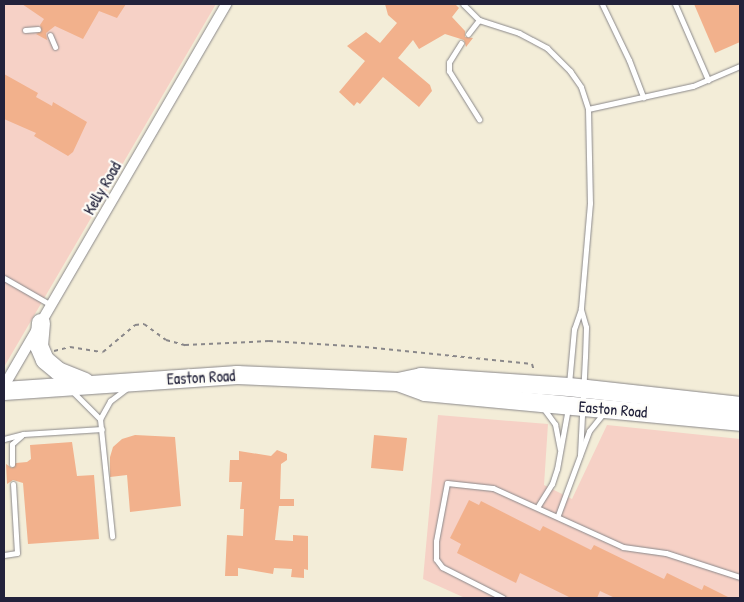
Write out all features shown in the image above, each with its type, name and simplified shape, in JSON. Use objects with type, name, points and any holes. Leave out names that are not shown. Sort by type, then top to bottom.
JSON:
[{"type":"highway","points":[[41,323],[39,346],[45,360],[66,376],[95,384]]},
{"type":"highway","name":"Easton Road","points":[[4,391],[246,375],[398,382],[421,377],[575,397],[740,406]]},
{"type":"highway","name":"Easton Road","points":[[398,382],[415,391],[531,402],[575,397],[606,409],[740,422]]},
{"type":"street","name":"Kelly Road","points":[[4,386],[226,4]]},
{"type":"lane","points":[[463,4],[479,20],[518,33],[547,48],[570,71],[581,87],[588,109],[590,203],[581,309],[574,329],[575,397],[580,455]]},
{"type":"lane","points":[[602,4],[635,72],[643,97]]},
{"type":"lane","points":[[675,4],[708,80]]},
{"type":"lane","points":[[468,34],[479,20]]},
{"type":"lane","points":[[25,30],[38,29]]},
{"type":"lane","points":[[50,35],[55,48]]},
{"type":"lane","points":[[461,43],[451,58],[449,71],[480,119]]},
{"type":"lane","points":[[588,109],[708,80],[740,66]]},
{"type":"lane","points":[[4,278],[52,305]]},
{"type":"lane","points":[[538,506],[552,484],[575,397],[586,327],[581,309]]},
{"type":"lane","points":[[100,419],[110,401],[136,381]]},
{"type":"lane","points":[[68,387],[100,419],[112,536]]},
{"type":"lane","points":[[531,402],[551,416],[561,450]]},
{"type":"lane","points":[[558,515],[589,432],[606,409]]},
{"type":"lane","points":[[4,439],[23,434],[102,430]]},
{"type":"lane","points":[[12,464],[12,444],[23,434]]},
{"type":"lane","points":[[503,598],[442,567],[436,559],[436,541],[447,483],[493,488],[558,515],[623,547],[666,553],[740,577]]},
{"type":"lane","points":[[4,555],[17,553],[13,484]]},
{"type":"path","points":[[48,354],[70,347],[103,352],[140,323],[148,325],[172,342],[185,345],[269,341],[365,347],[532,364],[534,371]]},
{"type":"shaded area","points":[[4,4],[216,4],[4,367]]},
{"type":"shaded area","points":[[438,415],[548,424],[544,485],[572,499],[607,425],[740,439],[740,598],[465,598],[423,579]]},
{"type":"building","points":[[22,4],[126,4],[117,18],[99,11],[83,39],[55,26],[46,33],[47,40],[36,34],[42,31],[40,25],[44,19]]},
{"type":"building","points":[[385,4],[455,4],[459,8],[452,17],[465,31],[465,37],[473,38],[466,47],[464,40],[445,34],[419,49],[413,40],[398,58],[430,85],[432,91],[419,107],[383,77],[360,104],[357,102],[354,106],[339,92],[365,61],[347,46],[366,32],[380,43],[397,23],[388,15]]},
{"type":"building","points":[[694,4],[740,4],[740,42],[715,53]]},
{"type":"building","points":[[4,74],[38,93],[36,97],[52,106],[53,102],[87,122],[73,152],[68,156],[34,136],[36,133],[4,119]]},
{"type":"building","points":[[135,435],[175,437],[181,506],[130,512],[127,475],[110,477],[110,457],[113,447],[122,439]]},
{"type":"building","points":[[374,435],[407,438],[403,471],[371,468]]},
{"type":"building","points":[[72,442],[77,476],[94,475],[99,539],[28,544],[23,483],[13,480],[7,484],[6,464],[12,468],[16,463],[27,462],[31,459],[30,445]]},
{"type":"building","points":[[277,450],[287,454],[287,460],[281,464],[280,499],[294,499],[294,506],[279,506],[275,540],[293,541],[293,535],[308,536],[308,570],[304,569],[304,578],[291,577],[292,569],[274,568],[273,574],[238,568],[238,576],[225,576],[227,535],[243,536],[244,509],[240,509],[242,482],[229,482],[230,460],[239,460],[239,451],[271,456]]},
{"type":"building","points":[[469,500],[479,505],[481,501],[540,531],[543,526],[591,550],[594,545],[664,579],[667,573],[702,590],[704,585],[730,598],[615,598],[600,591],[597,598],[571,598],[520,573],[516,583],[457,553],[461,544],[450,538]]}]
